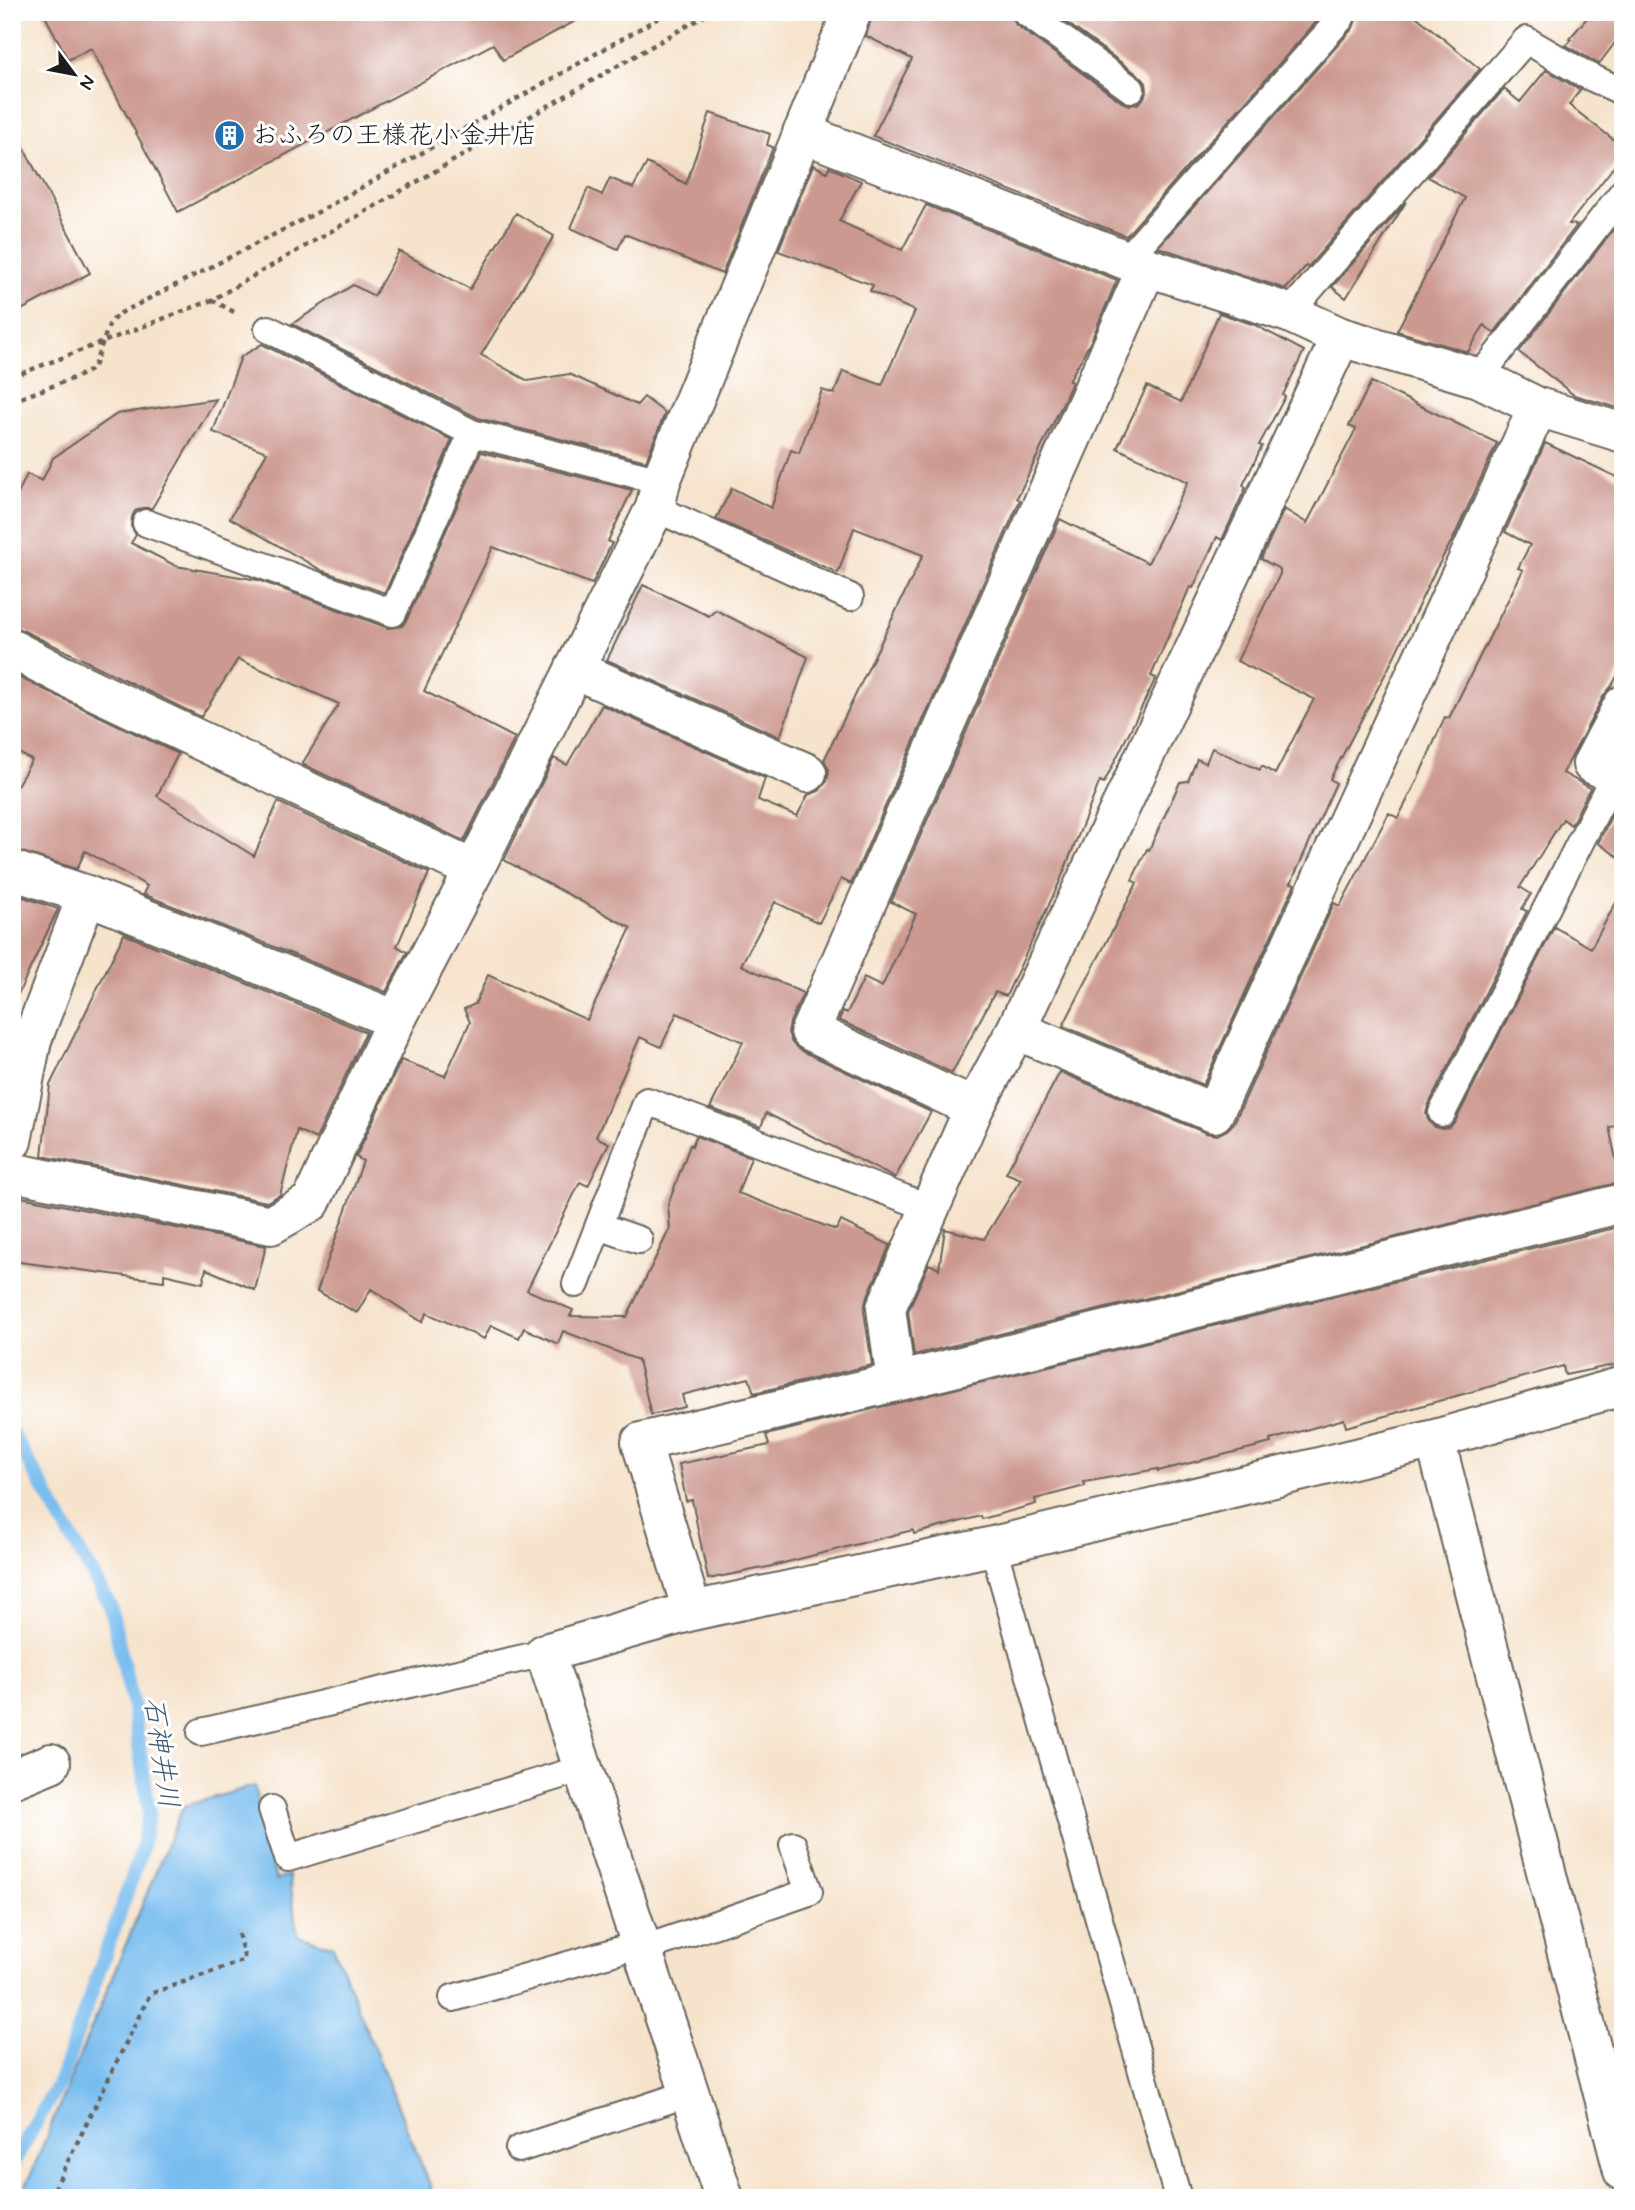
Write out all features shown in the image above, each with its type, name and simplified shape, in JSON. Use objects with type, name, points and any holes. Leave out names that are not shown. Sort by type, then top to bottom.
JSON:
[{"type":"street","points":[[12,1172],[271,1225],[311,1202],[396,1020],[474,870],[658,494],[852,12]]},
{"type":"street","points":[[802,133],[1137,263],[1289,313],[1341,337],[1479,378],[1538,407],[1623,433]]},
{"type":"street","points":[[974,1108],[810,1031],[1137,263]]},
{"type":"street","points":[[896,1382],[886,1308],[974,1108],[1016,1030],[1341,337]]},
{"type":"street","points":[[1016,1030],[1214,1112],[1538,407]]},
{"type":"street","points":[[12,649],[474,870]]},
{"type":"street","points":[[574,669],[807,774]]},
{"type":"street","points":[[1619,776],[1592,764],[1623,705]]},
{"type":"street","points":[[12,870],[87,895],[396,1020]]},
{"type":"street","points":[[12,1141],[32,1040],[87,895]]},
{"type":"street","points":[[692,1611],[641,1441],[896,1382],[1623,1203]]},
{"type":"street","points":[[724,2198],[545,1653],[692,1611],[993,1546],[1435,1439],[1623,1386]]},
{"type":"street","points":[[1435,1439],[1623,2171]]},
{"type":"street","points":[[12,1779],[51,1763]]},
{"type":"lane","points":[[1025,12],[1131,89]]},
{"type":"lane","points":[[1137,263],[1341,18]]},
{"type":"lane","points":[[1289,313],[1526,40],[1586,75],[1623,92]]},
{"type":"lane","points":[[1479,378],[1623,192]]},
{"type":"lane","points":[[268,329],[472,433],[658,494],[850,597]]},
{"type":"lane","points":[[146,523],[393,613],[472,433]]},
{"type":"lane","points":[[1442,1113],[1619,776]]},
{"type":"lane","points":[[576,1284],[647,1101],[930,1208]]},
{"type":"lane","points":[[599,1226],[639,1240]]},
{"type":"lane","points":[[993,1546],[1178,2198]]},
{"type":"lane","points":[[201,1732],[545,1653]]},
{"type":"lane","points":[[272,1809],[288,1858],[583,1768]]},
{"type":"lane","points":[[453,1998],[642,1946],[808,1892],[793,1845]]},
{"type":"lane","points":[[519,2150],[690,2092]]},
{"type":"path","points":[[12,401],[93,369],[109,325],[117,315],[320,211],[670,12]]},
{"type":"path","points":[[12,377],[212,300],[711,12]]},
{"type":"path","points":[[50,2198],[150,1994],[245,1960],[237,1929]]},
{"type":"water","points":[[254,1786],[276,1880],[289,1875],[298,1936],[333,1946],[435,2198],[21,2198],[183,1806]]},
{"type":"building","name":"おふろの王様花小金井店","points":[[43,12],[592,12],[503,60],[493,44],[178,212],[91,48],[68,60]]},
{"type":"building","points":[[873,12],[1010,12],[1016,25],[1122,102],[1130,105],[1137,104],[1147,91],[1146,83],[1141,77],[1052,12],[1325,12],[1126,236],[873,136],[912,59],[866,36]]},
{"type":"building","points":[[1356,12],[1411,12],[1480,69],[1286,289],[1158,247],[1353,28]]},
{"type":"building","points":[[1592,12],[1623,12],[1623,32],[1599,64],[1566,45]]},
{"type":"building","points":[[1546,70],[1580,90],[1569,105],[1623,147],[1623,155],[1569,224],[1577,225],[1494,333],[1484,325],[1468,352],[1397,331],[1465,198],[1428,177],[1504,89],[1520,102]]},
{"type":"building","points":[[710,113],[770,134],[767,145],[773,147],[722,274],[625,234],[618,249],[571,228],[588,188],[602,195],[610,178],[633,188],[647,163],[686,184]]},
{"type":"building","points":[[12,126],[90,273],[12,315]]},
{"type":"building","points":[[813,165],[827,172],[829,167],[861,181],[839,221],[902,250],[926,205],[1117,280],[1017,498],[1020,500],[851,884],[841,879],[819,923],[775,902],[741,965],[803,993],[788,1033],[792,1043],[800,1050],[931,1112],[895,1178],[766,1113],[761,1127],[710,1108],[743,1042],[677,1013],[661,1047],[640,1037],[596,1137],[609,1143],[588,1186],[580,1182],[527,1290],[573,1310],[570,1316],[627,1317],[670,1228],[668,1205],[690,1145],[692,1146],[696,1136],[751,1157],[738,1193],[836,1230],[841,1221],[890,1245],[866,1300],[864,1311],[872,1365],[754,1393],[749,1378],[682,1395],[685,1407],[651,1415],[638,1360],[563,1331],[558,1344],[524,1328],[519,1338],[491,1325],[484,1339],[427,1313],[422,1322],[371,1289],[357,1313],[317,1291],[363,1161],[356,1157],[401,1060],[445,1076],[470,1022],[464,1009],[475,1004],[488,975],[587,1020],[631,928],[504,860],[554,758],[567,765],[602,705],[765,778],[758,800],[797,816],[808,795],[819,791],[827,781],[829,770],[824,760],[923,555],[854,528],[838,573],[716,519],[732,488],[771,508],[791,450],[799,453],[822,390],[834,394],[843,371],[882,385],[915,311],[870,291],[873,285],[778,251]]},
{"type":"building","points":[[1406,202],[1346,298],[1332,287]]},
{"type":"building","points":[[516,213],[554,236],[481,355],[528,381],[569,374],[637,405],[644,397],[665,413],[646,461],[478,418],[292,324],[353,285],[374,296],[399,251],[470,289]]},
{"type":"building","points":[[1613,230],[1623,231],[1623,397],[1618,408],[1574,395],[1519,352]]},
{"type":"building","points":[[1219,313],[1255,325],[1304,351],[1283,395],[1285,397],[1259,445],[1262,446],[1243,485],[1246,487],[1222,540],[1217,537],[1193,588],[1190,587],[1151,676],[1156,678],[1104,783],[1100,781],[1060,881],[1006,996],[995,992],[952,1073],[839,1020],[843,1011],[847,1013],[864,978],[882,987],[916,914],[891,902],[1060,519],[1148,563],[1188,482],[1117,448],[1147,386],[1181,402]]},
{"type":"building","points":[[262,344],[452,440],[385,593],[323,571],[230,518],[267,452],[213,432],[241,357]]},
{"type":"building","points":[[1371,382],[1497,443],[1454,537],[1330,779],[1336,783],[1291,883],[1295,884],[1203,1085],[1063,1026],[1137,883],[1132,880],[1180,782],[1188,781],[1197,759],[1206,763],[1212,748],[1260,770],[1262,766],[1275,774],[1314,699],[1237,661],[1280,574],[1280,569],[1261,559],[1284,509],[1307,523],[1356,429],[1349,426]]},
{"type":"building","points":[[216,399],[152,508],[135,511],[131,526],[136,535],[131,543],[176,566],[258,580],[388,628],[402,626],[407,619],[481,452],[632,490],[608,541],[612,543],[592,584],[493,547],[424,691],[515,738],[464,841],[302,764],[339,704],[238,659],[201,717],[12,627],[12,507],[27,474],[42,481],[53,458],[117,414]]},
{"type":"building","points":[[1545,443],[1623,480],[1623,666],[1604,695],[1563,773],[1590,788],[1571,825],[1563,819],[1520,887],[1531,894],[1522,909],[1527,911],[1426,1114],[1429,1122],[1442,1129],[1450,1127],[1456,1120],[1554,927],[1591,948],[1623,890],[1623,1125],[1609,1127],[1621,1182],[914,1355],[908,1311],[929,1264],[939,1269],[945,1229],[984,1239],[1021,1179],[1006,1173],[1060,1072],[1206,1133],[1217,1135],[1234,1123],[1334,903],[1340,906],[1389,813],[1398,818],[1445,717],[1449,718],[1523,570],[1518,568],[1530,545],[1505,532]]},
{"type":"building","points":[[643,585],[709,616],[716,610],[808,657],[780,737],[607,660]]},
{"type":"building","points":[[12,674],[178,754],[157,796],[254,856],[278,802],[429,873],[397,946],[407,952],[386,992],[143,894],[147,886],[85,851],[77,869],[12,849],[12,794],[32,760],[12,750]]},
{"type":"building","points":[[1617,804],[1623,807],[1623,860],[1598,843]]},
{"type":"building","points":[[12,893],[58,909],[12,1007]]},
{"type":"building","points":[[124,934],[366,1032],[316,1139],[297,1130],[280,1195],[267,1202],[42,1156],[50,1085]]},
{"type":"building","points":[[16,1196],[266,1246],[255,1290],[206,1269],[203,1283],[164,1274],[164,1281],[12,1261],[12,1216]]},
{"type":"building","points":[[1623,1226],[1623,1363],[1565,1375],[1563,1366],[1346,1427],[1344,1419],[1270,1440],[1271,1443],[1158,1471],[1157,1469],[1084,1482],[1085,1486],[1035,1499],[1036,1504],[982,1519],[981,1516],[914,1534],[913,1530],[768,1567],[708,1579],[692,1500],[686,1501],[679,1464],[769,1445],[766,1435]]},
{"type":"waterway","name":"石神井川","points":[[12,1433],[110,1605],[133,1706],[149,1812],[141,1852],[61,2079],[12,2165]]},
{"type":"place","name":"おふろの王様花小金井店","points":[[229,136]]}]
